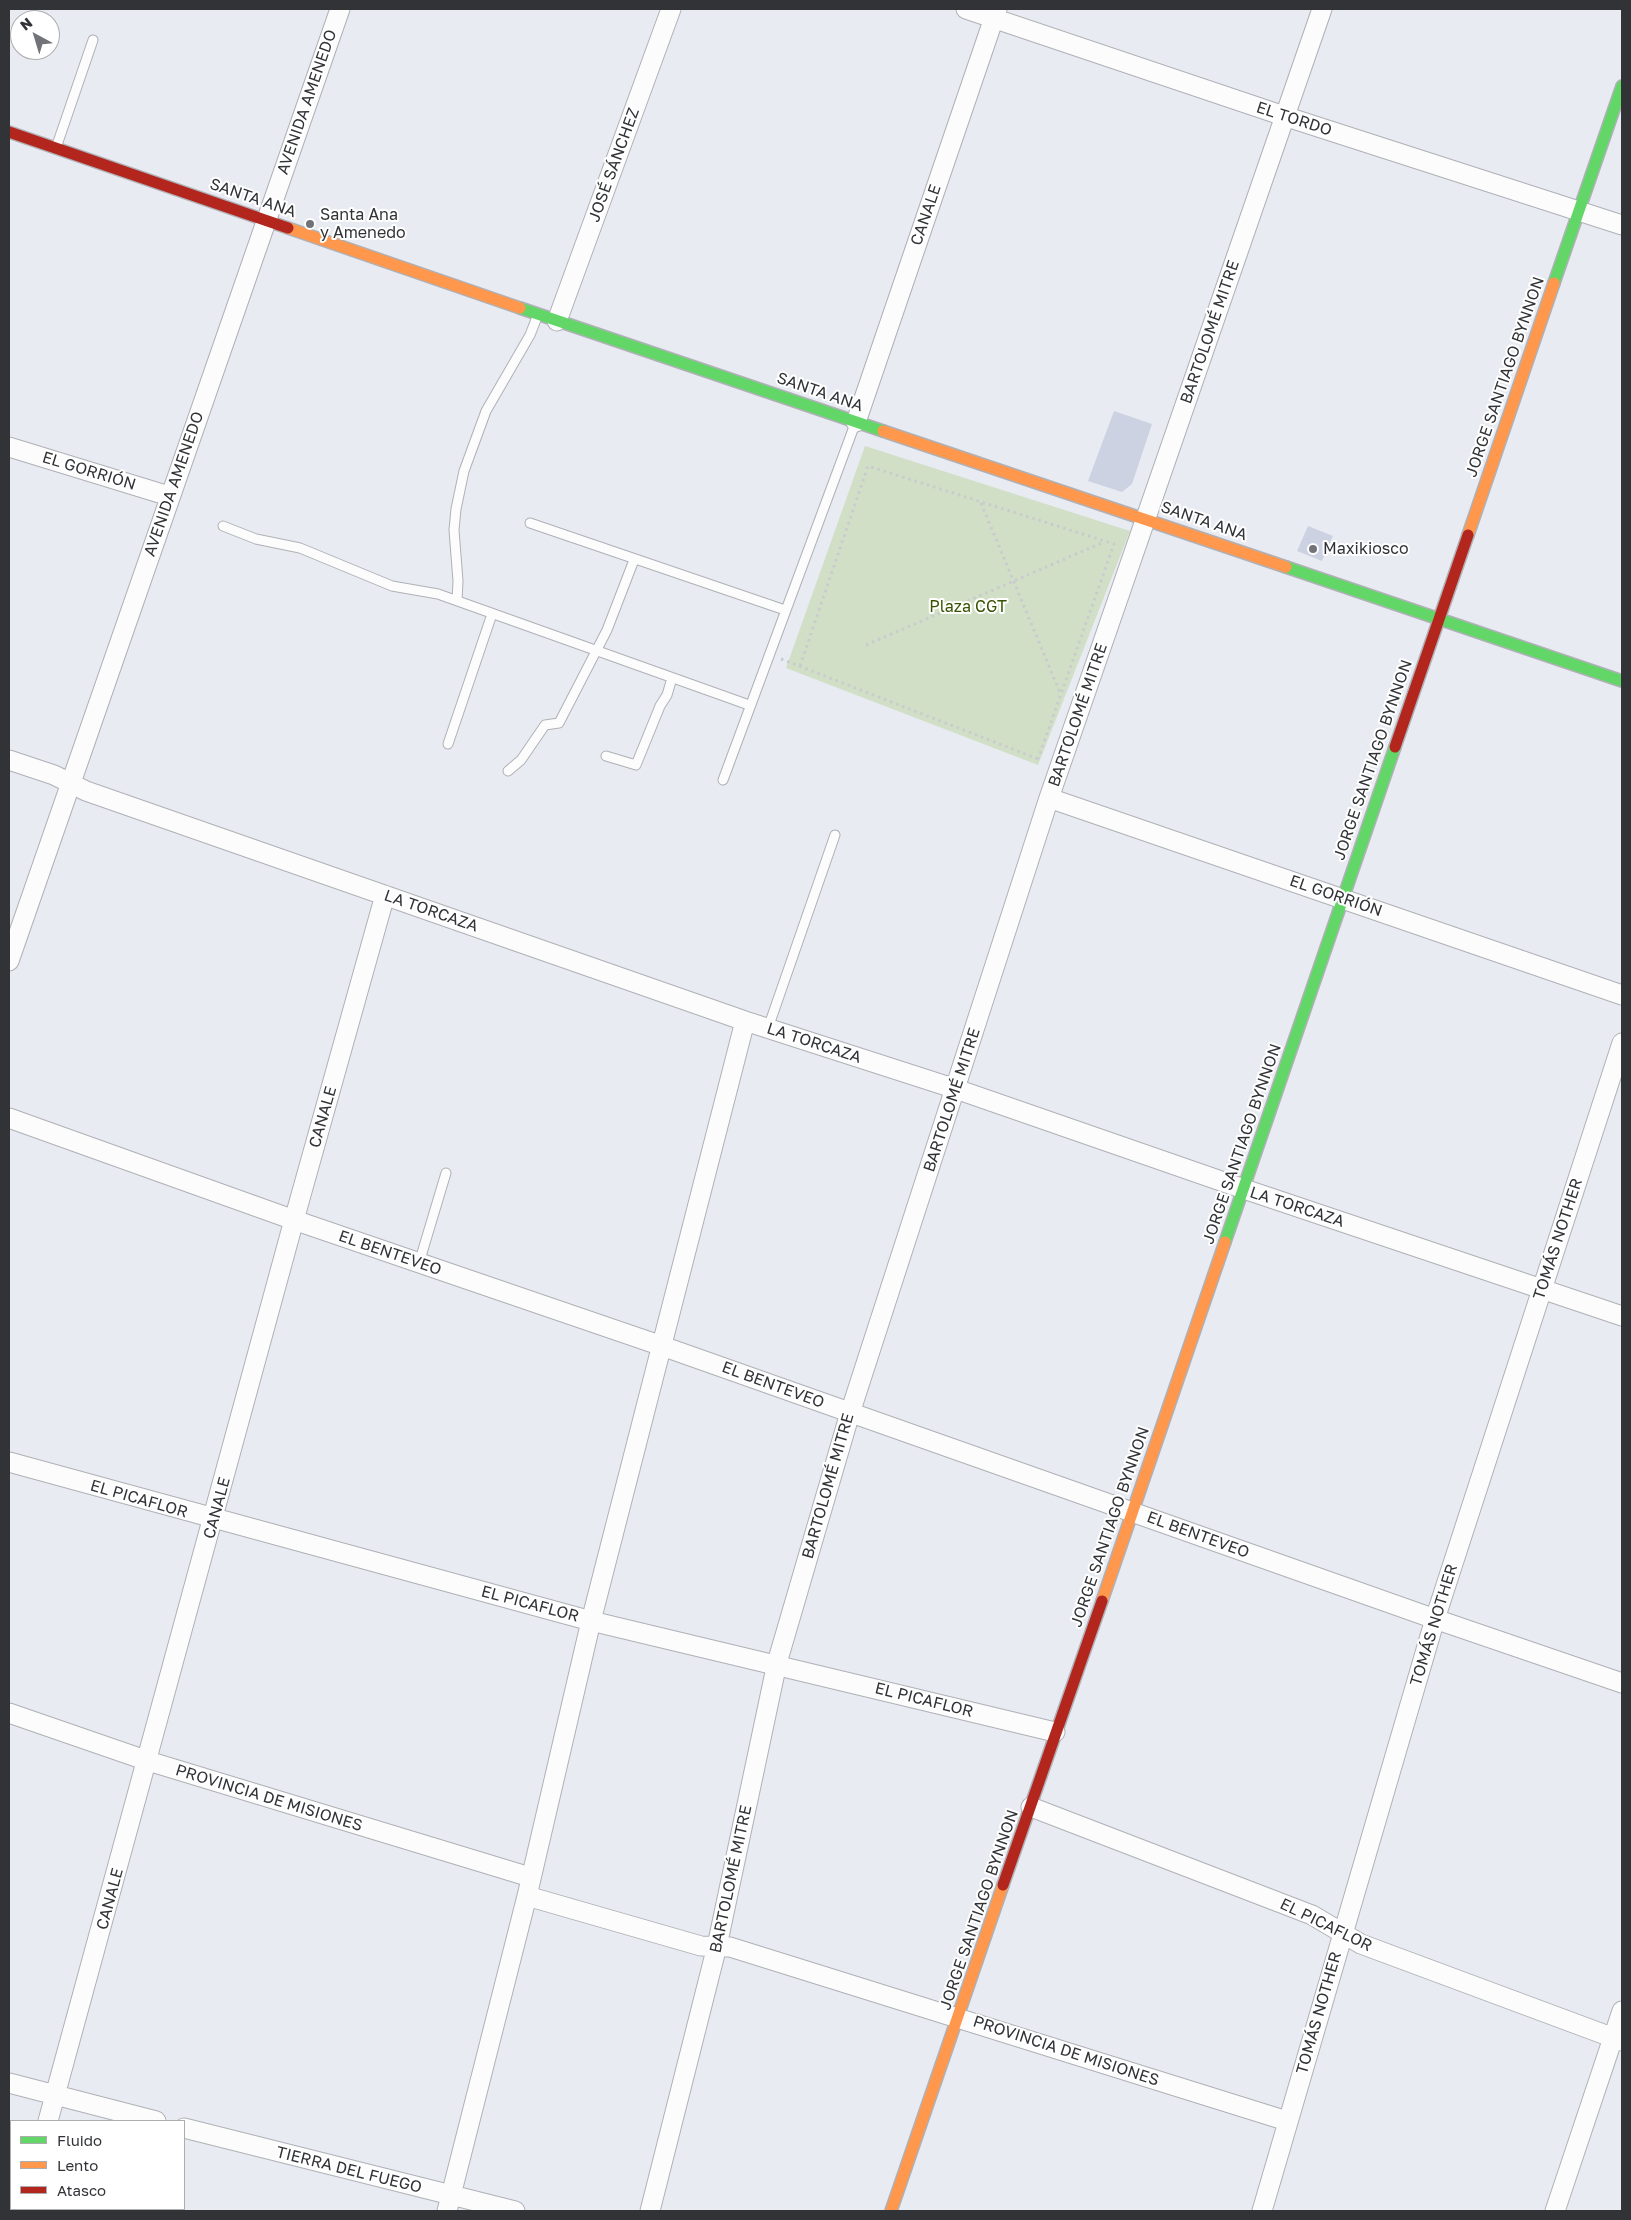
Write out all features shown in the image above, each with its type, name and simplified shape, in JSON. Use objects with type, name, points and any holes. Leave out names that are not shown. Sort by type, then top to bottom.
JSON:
[{"type":"street","name":"AVENIDA AMENEDO","points":[[9,961],[169,496],[340,9]]},
{"type":"street","name":"JOSÉ SÁNCHEZ","points":[[557,321],[671,9]]},
{"type":"street","name":"EL TORDO","points":[[966,9],[995,13],[1284,116],[1622,225]]},
{"type":"street","name":"BARTOLOMÉ MITRE","points":[[650,2211],[717,1946],[777,1664],[850,1413],[1059,768],[1322,9]]},
{"type":"street","name":"CANALE","points":[[856,422],[995,13]]},
{"type":"street","name":"JORGE SANTIAGO BYNNON","points":[[891,2211],[1032,1807],[1055,1732],[1133,1512],[1622,86]]},
{"type":"street","name":"SANTA ANA","points":[[9,132],[538,315],[1622,681]]},
{"type":"street","name":"EL GORRIÓN","points":[[9,447],[169,496]]},
{"type":"street","name":"LA TORCAZA","points":[[9,760],[54,775],[70,784],[745,1021],[956,1089],[1244,1189],[1622,1316]]},
{"type":"street","name":"EL GORRIÓN","points":[[1049,798],[1622,995]]},
{"type":"street","name":"CANALE","points":[[48,2120],[214,1519],[294,1220],[385,895]]},
{"type":"street","points":[[449,2203],[529,1887],[591,1620],[745,1021]]},
{"type":"street","name":"TOMÁS NOTHER","points":[[1262,2211],[1435,1619],[1622,1043]]},
{"type":"street","name":"EL BENTEVEO","points":[[9,1118],[294,1220],[662,1346],[1435,1619],[1622,1683]]},
{"type":"street","name":"EL PICAFLOR","points":[[9,1462],[591,1620],[1055,1732]]},
{"type":"street","name":"PROVINCIA DE MISIONES","points":[[9,1713],[701,1946],[730,1947],[1287,2121]]},
{"type":"street","name":"EL PICAFLOR","points":[[1032,1807],[1312,1915],[1361,1944],[1618,2039]]},
{"type":"street","points":[[1555,2211],[1618,2039],[1622,2011]]},
{"type":"street","points":[[9,2083],[152,2120]]},
{"type":"street","name":"TIERRA DEL FUEGO","points":[[185,2128],[449,2203],[514,2211]]},
{"type":"lane","points":[[56,148],[92,40]]},
{"type":"lane","points":[[456,601],[458,581],[454,530],[456,508],[464,471],[486,411],[530,335],[538,315]]},
{"type":"lane","points":[[723,780],[856,422]]},
{"type":"lane","points":[[530,522],[634,560],[785,610]]},
{"type":"lane","points":[[223,526],[256,539],[300,548],[392,586],[438,594],[749,706]]},
{"type":"lane","points":[[508,771],[521,760],[545,725],[560,723],[607,630],[634,560]]},
{"type":"lane","points":[[448,744],[492,614]]},
{"type":"lane","points":[[606,756],[636,765],[660,706],[667,695],[672,678]]},
{"type":"lane","points":[[768,1028],[835,835]]},
{"type":"lane","points":[[419,1263],[446,1173]]},
{"type":"path","points":[[800,666],[868,466],[1114,544],[1038,760]]},
{"type":"path","points":[[981,502],[1062,695]]},
{"type":"path","points":[[866,645],[1104,541]]},
{"type":"path","points":[[769,654],[1059,768]]},
{"type":"green space","name":"Plaza CGT","points":[[865,446],[1130,531],[1038,765],[786,668]]},
{"type":"building","points":[[1114,411],[1152,424],[1132,484],[1122,492],[1088,481]]},
{"type":"building","points":[[1308,526],[1333,536],[1322,561],[1297,551]]},
{"type":"traffic: fast","points":[[1554,283],[1622,86]]},
{"type":"traffic: fast","points":[[520,308],[883,431]]},
{"type":"traffic: fast","points":[[1286,567],[1622,681]]},
{"type":"traffic: fast","points":[[1225,1242],[1395,747]]},
{"type":"traffic: slow","points":[[288,228],[520,308]]},
{"type":"traffic: slow","points":[[1468,535],[1554,283]]},
{"type":"traffic: slow","points":[[883,431],[1286,567]]},
{"type":"traffic: slow","points":[[1102,1601],[1225,1242]]},
{"type":"traffic: slow","points":[[891,2211],[1003,1885]]},
{"type":"traffic: jam","points":[[9,132],[288,228]]},
{"type":"traffic: jam","points":[[1395,747],[1468,535]]},
{"type":"traffic: jam","points":[[1003,1885],[1102,1601]]},
{"type":"place","name":"Santa Ana y Amenedo","points":[[310,224]]},
{"type":"place","name":"Maxikiosco","points":[[1313,549]]}]
